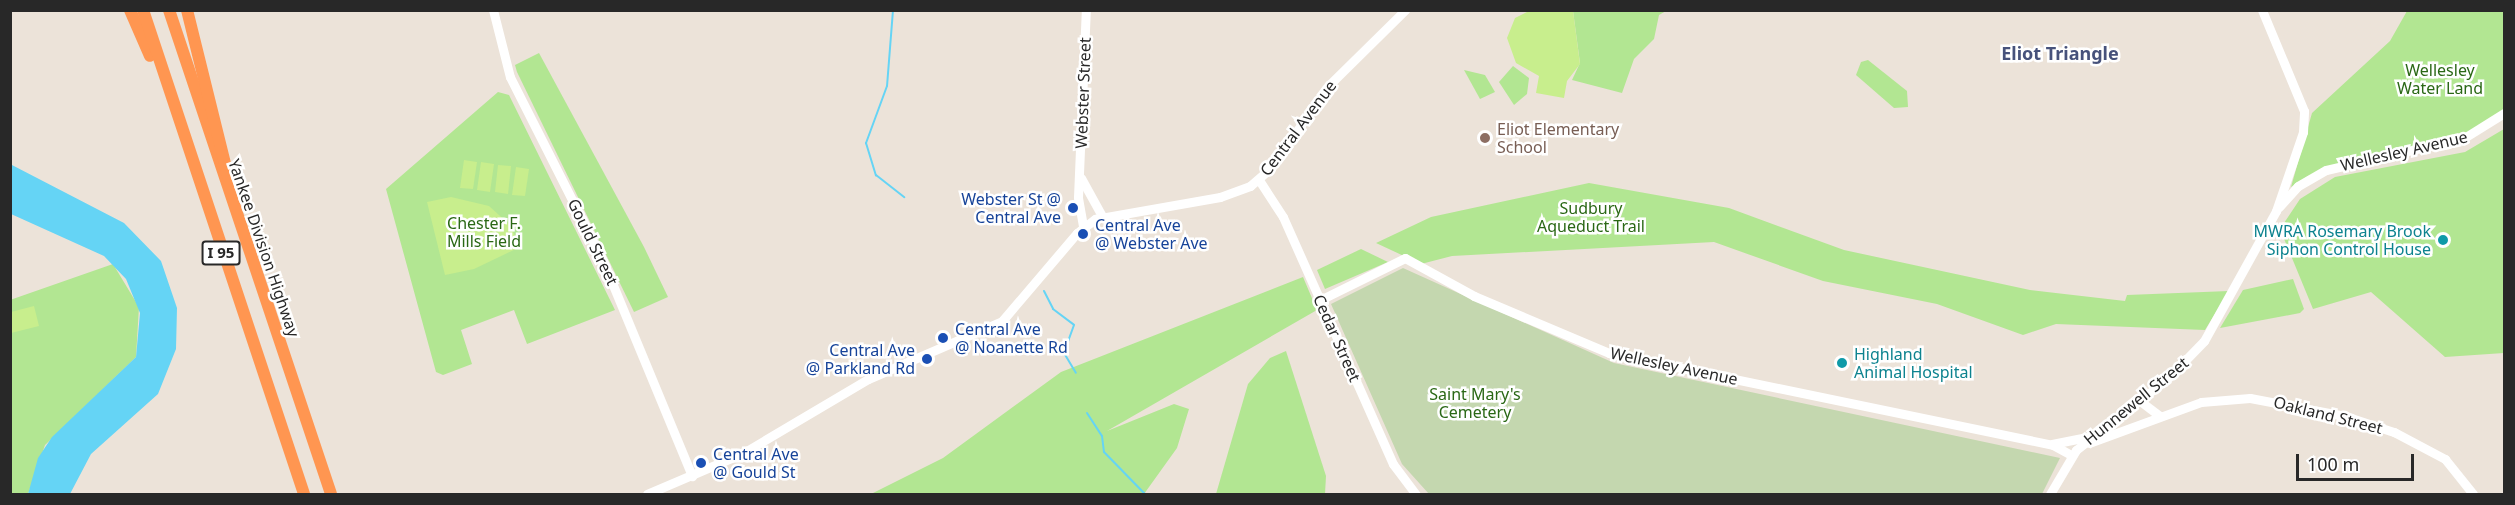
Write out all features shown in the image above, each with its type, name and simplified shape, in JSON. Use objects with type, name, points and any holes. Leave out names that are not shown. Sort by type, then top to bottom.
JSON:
[{"type":"highway","points":[[129,10],[165,85]]},
{"type":"highway","name":"I 95","points":[[143,10],[165,85],[304,495]]},
{"type":"highway","name":"Yankee Division Highway","points":[[169,10],[232,207],[331,495]]},
{"type":"highway","points":[[188,10],[222,142],[232,207]]},
{"type":"main road","name":"Gould Street","points":[[493,10],[513,83],[608,272],[692,476]]},
{"type":"main road","name":"Webster Street","points":[[1083,226],[1078,201],[1086,10]]},
{"type":"main road","name":"Central Avenue","points":[[647,495],[752,448],[861,383],[1007,318],[1083,226],[1102,216],[1220,197],[1259,180],[1329,85],[1405,10]]},
{"type":"main road","name":"Hunnewell Street","points":[[2050,495],[2071,455],[2136,404],[2209,334],[2276,211],[2303,132],[2304,111],[2262,10]]},
{"type":"main road","name":"Wellesley Avenue","points":[[2276,211],[2298,186],[2326,170],[2464,138],[2505,113]]},
{"type":"main road","points":[[1080,176],[1102,216]]},
{"type":"main road","name":"Cedar Street","points":[[1259,180],[1282,214],[1393,464],[1416,495]]},
{"type":"main road","name":"Wellesley Avenue","points":[[1320,300],[1405,258],[1469,294],[1601,351],[1958,428],[2050,444]]},
{"type":"main road","name":"Oakland Street","points":[[2081,446],[2160,416],[2231,396],[2353,417],[2445,459],[2473,495]]},
{"type":"main road","points":[[2136,404],[2160,416]]},
{"type":"main road","points":[[2136,404],[2148,422]]},
{"type":"main road","points":[[2050,444],[2094,436]]},
{"type":"main road","points":[[2050,444],[2071,455]]},
{"type":"green space","points":[[1529,11],[1573,11],[1580,64],[1567,81],[1564,98],[1536,93],[1539,76],[1516,63],[1507,38],[1515,18]]},
{"type":"green space","points":[[1573,11],[1666,11],[1659,15],[1654,39],[1634,59],[1622,93],[1572,80],[1580,63]]},
{"type":"green space","name":"Wellesley Water Land","points":[[2407,11],[2504,11],[2504,113],[2485,129],[2308,176],[2291,187],[2312,113],[2390,41]]},
{"type":"green space","points":[[539,53],[644,247],[668,297],[634,312],[517,72],[515,65]]},
{"type":"green space","points":[[1868,60],[1907,91],[1908,107],[1894,108],[1856,75],[1861,62]]},
{"type":"green space","points":[[1513,66],[1529,78],[1527,94],[1514,105],[1499,82]]},
{"type":"green space","points":[[1464,70],[1485,75],[1495,92],[1480,99]]},
{"type":"green space","name":"Chester F. Mills Field","points":[[498,92],[509,95],[615,310],[527,344],[514,310],[461,330],[472,364],[443,375],[436,372],[386,189]]},
{"type":"green space","points":[[2504,129],[2504,353],[2445,357],[2371,292],[2313,309],[2280,229],[2300,199],[2335,177],[2465,152]]},
{"type":"green space","points":[[464,160],[477,162],[473,189],[460,188]]},
{"type":"green space","points":[[481,162],[494,164],[490,192],[477,190]]},
{"type":"green space","points":[[498,165],[511,166],[508,194],[495,192]]},
{"type":"green space","points":[[516,167],[529,169],[525,196],[512,195]]},
{"type":"green space","name":"Sudbury Aqueduct Trail","points":[[1589,183],[1729,208],[1844,250],[2030,290],[2125,301],[2127,295],[2229,291],[2205,330],[2056,324],[2023,335],[1937,304],[1823,281],[1714,242],[1452,256],[1421,264],[1376,243],[1431,217]]},
{"type":"green space","points":[[451,197],[489,206],[510,225],[520,247],[474,269],[445,275],[427,202]]},
{"type":"green space","points":[[1361,249],[1388,262],[1325,289],[1317,270]]},
{"type":"green space","points":[[113,264],[139,307],[136,357],[45,445],[28,494],[11,494],[10,300]]},
{"type":"green space","name":"Saint Mary's Cemetery","points":[[1403,268],[1614,363],[2060,458],[2042,494],[1429,494],[1402,464],[1331,304]]},
{"type":"green space","points":[[1303,277],[1317,310],[1107,431],[1174,404],[1189,409],[1177,448],[1144,494],[871,494],[943,458],[1061,372]]},
{"type":"green space","points":[[2293,279],[2304,309],[2300,313],[2220,328],[2243,290]]},
{"type":"green space","points":[[34,306],[39,326],[11,333],[11,312]]},
{"type":"green space","points":[[1286,351],[1326,476],[1325,494],[1216,494],[1248,384],[1270,358]]},
{"type":"water","points":[[10,164],[124,223],[161,261],[177,308],[176,349],[158,394],[91,454],[70,494],[28,494],[38,458],[52,437],[136,357],[140,313],[126,279],[104,256],[11,214]]},
{"type":"waterway","points":[[893,10],[887,86],[866,143],[876,175],[904,197]]},
{"type":"waterway","points":[[1044,291],[1053,309],[1074,325],[1064,353],[1076,373]]},
{"type":"waterway","points":[[1087,413],[1102,436],[1104,452],[1145,494]]},
{"type":"place","name":"Eliot Elementary School","points":[[1485,138]]},
{"type":"place","name":"Webster St @ Central Ave","points":[[1073,208]]},
{"type":"place","name":"Central Ave @ Webster Ave","points":[[1083,234]]},
{"type":"place","name":"MWRA Rosemary Brook Siphon Control House","points":[[2443,240]]},
{"type":"place","name":"Central Ave @ Noanette Rd","points":[[943,338]]},
{"type":"place","name":"Central Ave @ Parkland Rd","points":[[927,359]]},
{"type":"place","name":"Highland Animal Hospital","points":[[1842,363]]},
{"type":"place","name":"Central Ave @ Gould St","points":[[701,463]]},
{"type":"district","name":"Eliot Triangle","points":[[2060,53]]}]
